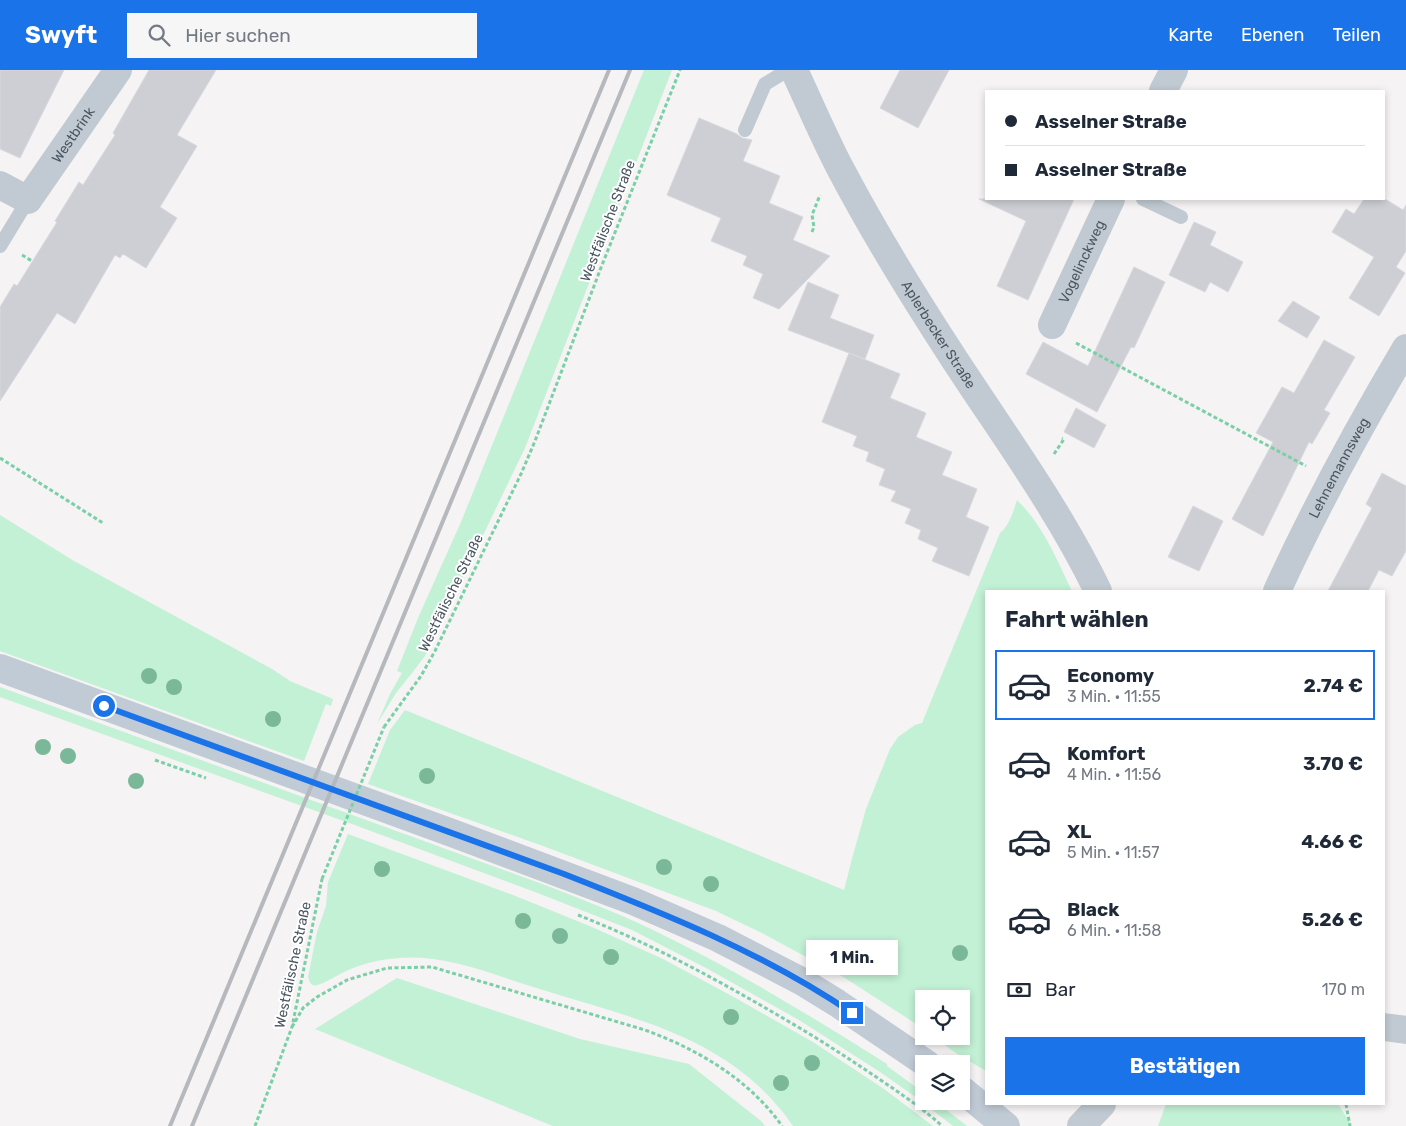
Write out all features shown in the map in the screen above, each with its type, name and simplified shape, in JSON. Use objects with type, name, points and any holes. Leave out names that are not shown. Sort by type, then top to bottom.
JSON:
[{"type":"main road","points":[[0,668],[508,853],[633,901],[718,938],[803,982],[915,1056]]},
{"type":"main road","points":[[970,1096],[1006,1126]]},
{"type":"street","name":"Westbrink","points":[[28,200],[118,70]]},
{"type":"street","name":"Aplerbecker Straße","points":[[794,70],[839,166],[860,204],[950,352],[1045,495],[1082,558],[1098,590]]},
{"type":"street","points":[[1164,90],[1174,70]]},
{"type":"street","points":[[0,185],[28,200]]},
{"type":"street","name":"Vogelinckweg","points":[[1052,325],[1111,200]]},
{"type":"street","name":"Lehnemannsweg","points":[[1277,590],[1332,480],[1406,348]]},
{"type":"street","points":[[1385,1027],[1406,1030]]},
{"type":"street","points":[[1080,1126],[1101,1105]]},
{"type":"lane","points":[[745,130],[765,84],[788,70]]},
{"type":"lane","points":[[0,246],[28,200]]},
{"type":"lane","points":[[1145,200],[1181,217]]},
{"type":"path","name":"Westfälische Straße","points":[[256,1126],[292,1027],[322,880],[384,727],[436,651],[521,474],[680,70]]},
{"type":"path","points":[[1052,325],[1050,329],[1332,480]]},
{"type":"path","points":[[1053,454],[1064,439],[1062,438]]},
{"type":"path","points":[[0,458],[103,523]]},
{"type":"path","points":[[146,757],[211,780]]},
{"type":"path","points":[[337,825],[346,828]]},
{"type":"path","points":[[570,912],[613,929],[670,956],[754,1001],[832,1047],[928,1113],[942,1126]]},
{"type":"path","points":[[292,1027],[303,1008],[317,997],[346,980],[387,968],[432,967],[672,1040],[700,1054],[741,1082],[774,1114],[782,1126]]},
{"type":"path","points":[[1346,1105],[1350,1126]]},
{"type":"green space","points":[[644,70],[672,70],[525,448],[425,656],[396,693],[377,724],[390,694],[402,673],[397,671],[418,618],[461,522]]},
{"type":"green space","points":[[1017,500],[1042,532],[1072,590],[985,590],[985,1070],[970,1062],[970,1055],[959,1055],[945,1045],[970,1045],[970,990],[915,990],[915,1023],[845,978],[760,932],[716,911],[543,846],[368,784],[390,730],[405,710],[844,890],[866,809],[890,749],[898,737],[915,725],[922,723],[1000,533],[1008,523]]},
{"type":"green space","points":[[0,515],[74,561],[272,669],[290,681],[333,699],[331,706],[326,704],[304,761],[0,651]]},
{"type":"green space","points":[[0,687],[599,906],[683,945],[743,977],[830,1028],[887,1064],[887,1066],[915,1086],[915,1097],[799,1020],[708,969],[632,930],[352,824],[0,697]]},
{"type":"green space","points":[[348,834],[513,895],[592,927],[663,959],[813,1042],[884,1089],[933,1126],[793,1126],[769,1096],[742,1072],[713,1053],[682,1037],[616,1012],[476,968],[447,961],[422,958],[388,959],[366,964],[341,973],[323,983],[313,985],[308,977],[317,932],[326,906],[328,882]]},
{"type":"green space","points":[[397,978],[580,1039],[689,1064],[765,1126],[553,1126],[315,1029]]},
{"type":"green space","points":[[1166,1105],[1339,1105],[1352,1126],[1158,1126]]},
{"type":"green space","points":[[932,1110],[947,1110],[967,1126],[953,1126]]},
{"type":"building","points":[[0,70],[64,70],[20,158],[0,149]]},
{"type":"building","points":[[149,70],[216,70],[177,135],[197,146],[160,207],[177,218],[146,268],[123,254],[120,258],[115,255],[75,324],[57,313],[0,401],[0,307],[14,284],[17,286],[57,222],[55,221],[79,182],[83,185],[115,135],[113,133]]},
{"type":"building","points":[[900,70],[949,70],[918,128],[880,108]]},
{"type":"building","points":[[699,118],[737,134],[742,138],[752,140],[743,161],[780,176],[769,203],[803,217],[793,240],[830,256],[779,309],[753,298],[763,274],[743,265],[747,256],[711,241],[721,218],[667,195]]},
{"type":"building","points":[[979,199],[1074,200],[1028,300],[997,286],[1026,221]]},
{"type":"building","points":[[1385,199],[1403,210],[1406,205],[1406,251],[1396,267],[1405,273],[1379,316],[1349,298],[1374,257],[1332,232],[1346,209],[1354,214],[1363,200]]},
{"type":"building","points":[[1194,222],[1216,232],[1210,245],[1243,262],[1228,292],[1210,282],[1205,292],[1169,275]]},
{"type":"building","points":[[1134,267],[1165,282],[1134,348],[1131,347],[1097,412],[1026,374],[1043,342],[1088,366]]},
{"type":"building","points":[[808,282],[839,295],[830,318],[874,335],[865,359],[788,330]]},
{"type":"building","points":[[1293,301],[1320,317],[1307,338],[1278,321]]},
{"type":"building","points":[[1324,340],[1355,357],[1324,410],[1330,413],[1312,444],[1309,442],[1263,536],[1232,519],[1273,442],[1256,433],[1282,387],[1294,393]]},
{"type":"building","points":[[849,353],[900,374],[890,398],[926,413],[916,437],[952,452],[942,475],[977,489],[966,517],[989,527],[969,576],[932,561],[938,548],[918,539],[921,530],[905,523],[911,509],[891,501],[896,491],[879,485],[885,469],[866,461],[869,452],[853,446],[857,436],[822,422]]},
{"type":"building","points":[[1076,408],[1106,425],[1094,448],[1064,432]]},
{"type":"building","points":[[1382,473],[1406,486],[1406,551],[1392,576],[1379,570],[1369,590],[1329,590],[1372,508],[1366,504]]},
{"type":"building","points":[[1193,506],[1223,521],[1199,571],[1168,557]]},
{"type":"railway","points":[[170,1126],[609,70]]},
{"type":"railway","points":[[192,1126],[630,70]]},
{"type":"route","points":[[104,706],[633,901],[718,938],[775,966],[852,1013]]}]
